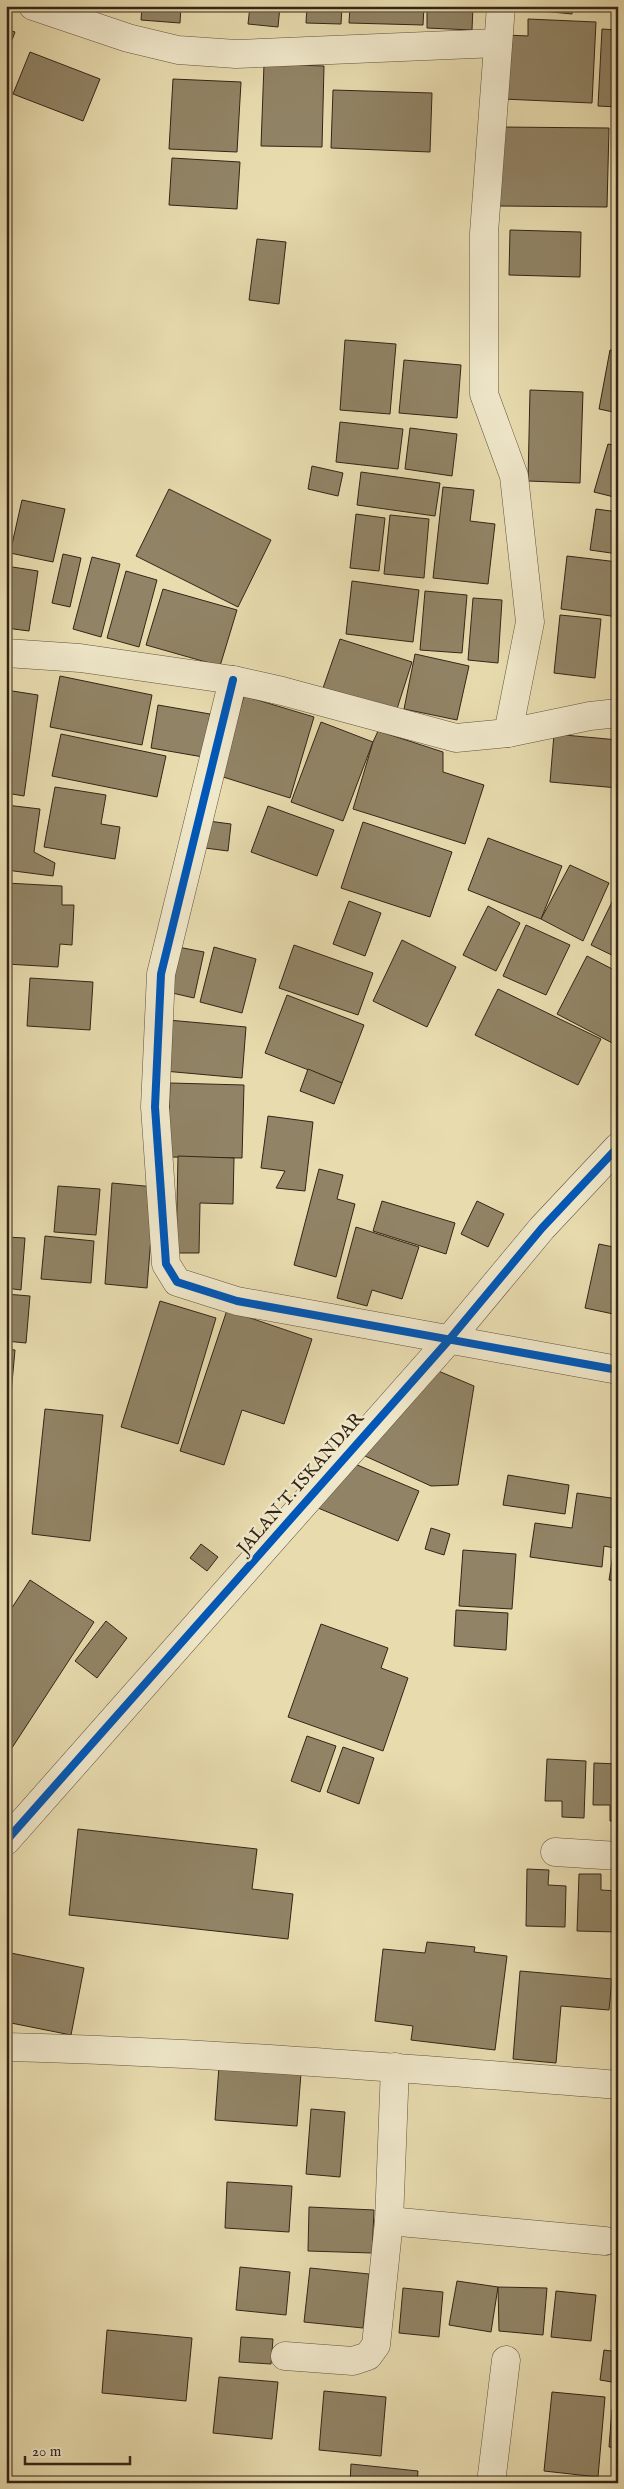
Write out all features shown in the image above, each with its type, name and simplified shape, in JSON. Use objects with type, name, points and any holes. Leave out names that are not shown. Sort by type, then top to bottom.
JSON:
[{"type":"street","points":[[33,6],[128,38],[178,50],[236,54],[498,43]]},
{"type":"street","points":[[500,6],[484,233],[484,394],[514,476],[530,622],[508,733]]},
{"type":"street","points":[[6,653],[80,658],[233,680],[282,691],[456,738],[508,733],[590,716],[618,713]]},
{"type":"street","points":[[233,680],[161,974],[155,1107],[166,1264],[177,1282],[236,1301],[448,1341],[618,1370]]},
{"type":"street","name":"JALAN T. ISKANDAR","points":[[6,1841],[448,1341],[542,1228],[618,1147]]},
{"type":"street","points":[[555,1852],[618,1856]]},
{"type":"street","points":[[6,2047],[139,2050],[395,2067],[618,2085]]},
{"type":"street","points":[[285,2356],[353,2361],[368,2356],[376,2345],[390,2221],[395,2067]]},
{"type":"street","points":[[390,2221],[605,2241]]},
{"type":"street","points":[[491,2483],[506,2360]]},
{"type":"building","points":[[142,6],[181,6],[180,23],[141,20]]},
{"type":"building","points":[[250,6],[280,6],[278,27],[248,24]]},
{"type":"building","points":[[307,6],[342,6],[341,24],[306,23]]},
{"type":"building","points":[[350,6],[424,6],[423,25],[349,23]]},
{"type":"building","points":[[427,6],[473,6],[472,30],[427,28]]},
{"type":"building","points":[[543,6],[573,6],[572,14],[542,11]]},
{"type":"building","points":[[528,19],[596,22],[592,103],[503,99],[506,35],[528,36]]},
{"type":"building","points":[[6,29],[15,32],[6,56]]},
{"type":"building","points":[[602,29],[618,30],[618,107],[598,106]]},
{"type":"building","points":[[30,52],[100,79],[83,121],[13,94]]},
{"type":"building","points":[[264,64],[324,66],[322,147],[261,146]]},
{"type":"building","points":[[173,79],[241,82],[237,152],[169,149]]},
{"type":"building","points":[[333,90],[432,93],[430,152],[331,148]]},
{"type":"building","points":[[500,127],[609,128],[607,207],[499,206]]},
{"type":"building","points":[[172,158],[240,162],[237,209],[169,205]]},
{"type":"building","points":[[510,230],[581,232],[580,277],[509,275]]},
{"type":"building","points":[[257,239],[286,242],[279,304],[249,300]]},
{"type":"building","points":[[345,340],[396,344],[390,414],[340,410]]},
{"type":"building","points":[[610,350],[618,351],[618,413],[599,409]]},
{"type":"building","points":[[404,360],[461,365],[457,418],[399,413]]},
{"type":"building","points":[[530,390],[583,392],[580,483],[528,481]]},
{"type":"building","points":[[340,422],[403,429],[398,469],[336,462]]},
{"type":"building","points":[[410,428],[457,434],[452,476],[405,469]]},
{"type":"building","points":[[608,444],[618,446],[618,498],[594,492]]},
{"type":"building","points":[[312,466],[343,473],[338,496],[308,489]]},
{"type":"building","points":[[361,472],[440,483],[435,516],[357,505]]},
{"type":"building","points":[[443,487],[474,490],[470,521],[495,524],[488,584],[433,578]]},
{"type":"building","points":[[169,489],[271,540],[238,607],[136,556]]},
{"type":"building","points":[[22,500],[65,509],[53,562],[10,553]]},
{"type":"building","points":[[596,509],[618,512],[618,554],[590,550]]},
{"type":"building","points":[[356,514],[385,518],[379,571],[350,568]]},
{"type":"building","points":[[390,515],[429,519],[424,578],[384,574]]},
{"type":"building","points":[[63,554],[81,558],[70,607],[52,603]]},
{"type":"building","points":[[567,556],[618,562],[618,617],[561,609]]},
{"type":"building","points":[[92,557],[120,564],[101,637],[73,629]]},
{"type":"building","points":[[6,566],[38,571],[29,631],[6,628]]},
{"type":"building","points":[[126,571],[157,580],[139,647],[107,638]]},
{"type":"building","points":[[352,581],[419,590],[413,642],[346,634]]},
{"type":"building","points":[[163,589],[237,610],[220,666],[146,645]]},
{"type":"building","points":[[425,591],[467,595],[462,653],[420,650]]},
{"type":"building","points":[[473,598],[502,600],[498,663],[468,660]]},
{"type":"building","points":[[560,615],[601,619],[595,678],[554,673]]},
{"type":"building","points":[[340,639],[412,662],[395,715],[322,691]]},
{"type":"building","points":[[415,654],[469,666],[457,720],[404,709]]},
{"type":"building","points":[[60,676],[152,695],[142,745],[50,727]]},
{"type":"building","points":[[6,690],[38,695],[24,796],[6,793]]},
{"type":"building","points":[[244,696],[314,717],[290,798],[220,776]]},
{"type":"building","points":[[158,705],[210,714],[203,757],[151,748]]},
{"type":"building","points":[[321,722],[373,742],[343,821],[291,802]]},
{"type":"building","points":[[378,731],[443,752],[443,772],[484,785],[465,844],[353,809]]},
{"type":"building","points":[[61,734],[166,756],[157,797],[52,776]]},
{"type":"building","points":[[554,734],[618,740],[618,788],[550,782]]},
{"type":"building","points":[[55,787],[106,795],[101,824],[120,827],[115,859],[44,847]]},
{"type":"building","points":[[6,805],[40,809],[34,852],[55,863],[53,876],[6,870]]},
{"type":"building","points":[[268,806],[334,830],[317,876],[251,852]]},
{"type":"building","points":[[208,821],[231,824],[228,851],[205,848]]},
{"type":"building","points":[[363,822],[452,852],[430,917],[341,888]]},
{"type":"building","points":[[488,838],[562,866],[541,919],[468,890]]},
{"type":"building","points":[[570,865],[609,883],[583,941],[541,919]]},
{"type":"building","points":[[6,883],[62,886],[62,905],[74,905],[72,945],[60,944],[58,967],[6,964]]},
{"type":"building","points":[[613,900],[618,902],[618,958],[591,945]]},
{"type":"building","points":[[349,901],[381,913],[365,956],[333,944]]},
{"type":"building","points":[[488,906],[520,923],[496,971],[463,955]]},
{"type":"building","points":[[526,925],[570,945],[546,995],[503,976]]},
{"type":"building","points":[[402,940],[456,967],[427,1027],[373,1001]]},
{"type":"building","points":[[294,945],[373,973],[358,1015],[279,988]]},
{"type":"building","points":[[178,947],[204,952],[194,998],[168,992]]},
{"type":"building","points":[[214,947],[256,959],[242,1013],[200,1002]]},
{"type":"building","points":[[587,956],[618,972],[618,1046],[557,1014]]},
{"type":"building","points":[[30,978],[93,982],[90,1030],[27,1026]]},
{"type":"building","points":[[498,989],[601,1039],[578,1085],[475,1035]]},
{"type":"building","points":[[287,995],[364,1025],[342,1083],[265,1053]]},
{"type":"building","points":[[168,1020],[246,1027],[242,1078],[164,1071]]},
{"type":"building","points":[[308,1069],[342,1083],[334,1104],[300,1091]]},
{"type":"building","points":[[170,1083],[244,1085],[242,1158],[168,1157]]},
{"type":"building","points":[[268,1116],[313,1122],[305,1191],[276,1188],[285,1171],[261,1168]]},
{"type":"building","points":[[178,1156],[234,1158],[233,1204],[200,1203],[199,1253],[176,1253]]},
{"type":"building","points":[[319,1169],[343,1175],[337,1199],[355,1204],[336,1277],[294,1265]]},
{"type":"building","points":[[112,1183],[155,1187],[147,1288],[105,1284]]},
{"type":"building","points":[[58,1186],[100,1189],[96,1235],[54,1232]]},
{"type":"building","points":[[382,1201],[455,1223],[446,1254],[373,1231]]},
{"type":"building","points":[[477,1201],[504,1214],[488,1247],[461,1234]]},
{"type":"building","points":[[356,1227],[419,1247],[402,1299],[372,1290],[367,1306],[337,1298]]},
{"type":"building","points":[[45,1236],[94,1241],[91,1283],[41,1279]]},
{"type":"building","points":[[6,1237],[25,1238],[21,1290],[6,1288]]},
{"type":"building","points":[[599,1244],[618,1248],[618,1315],[585,1308]]},
{"type":"building","points":[[6,1294],[30,1296],[26,1343],[6,1341]]},
{"type":"building","points":[[160,1301],[216,1318],[178,1444],[121,1427]]},
{"type":"building","points":[[227,1310],[312,1339],[284,1424],[242,1410],[224,1465],[180,1451]]},
{"type":"building","points":[[6,1349],[15,1350],[8,1427],[6,1427]]},
{"type":"building","points":[[436,1370],[474,1386],[458,1485],[431,1486],[365,1456]]},
{"type":"building","points":[[45,1409],[103,1415],[90,1541],[32,1534]]},
{"type":"building","points":[[355,1464],[419,1491],[398,1541],[318,1508]]},
{"type":"building","points":[[508,1475],[569,1485],[565,1514],[503,1505]]},
{"type":"building","points":[[577,1493],[618,1499],[618,1581],[609,1580],[614,1548],[604,1546],[602,1567],[530,1557],[535,1523],[572,1528]]},
{"type":"building","points":[[431,1528],[450,1534],[444,1555],[425,1549]]},
{"type":"building","points":[[201,1544],[218,1557],[207,1571],[190,1558]]},
{"type":"building","points":[[463,1550],[516,1554],[512,1609],[459,1606]]},
{"type":"building","points":[[30,1580],[94,1622],[6,1757],[6,1617]]},
{"type":"building","points":[[456,1610],[508,1613],[506,1650],[454,1646]]},
{"type":"building","points":[[106,1621],[127,1638],[97,1678],[75,1661]]},
{"type":"building","points":[[321,1624],[388,1648],[381,1668],[408,1678],[383,1751],[288,1717]]},
{"type":"building","points":[[307,1736],[336,1746],[320,1792],[291,1781]]},
{"type":"building","points":[[343,1747],[374,1758],[359,1804],[327,1792]]},
{"type":"building","points":[[547,1759],[586,1761],[584,1818],[562,1817],[562,1801],[545,1801]]},
{"type":"building","points":[[594,1763],[618,1764],[618,1821],[610,1821],[610,1805],[593,1805]]},
{"type":"building","points":[[78,1829],[257,1849],[252,1889],[293,1894],[288,1939],[69,1915]]},
{"type":"building","points":[[527,1869],[549,1870],[548,1885],[566,1886],[565,1927],[526,1926]]},
{"type":"building","points":[[579,1874],[601,1874],[601,1890],[618,1891],[618,1932],[577,1931]]},
{"type":"building","points":[[427,1942],[475,1947],[474,1952],[507,1956],[495,2050],[411,2040],[413,2026],[375,2021],[383,1949],[425,1953]]},
{"type":"building","points":[[6,1952],[84,1968],[71,2035],[6,2022]]},
{"type":"building","points":[[520,1971],[612,1979],[609,2010],[561,2006],[556,2063],[513,2059]]},
{"type":"building","points":[[219,2066],[301,2073],[297,2126],[215,2120]]},
{"type":"building","points":[[311,2109],[345,2112],[340,2177],[306,2174]]},
{"type":"building","points":[[227,2182],[292,2186],[289,2232],[225,2228]]},
{"type":"building","points":[[309,2207],[374,2210],[372,2253],[308,2251]]},
{"type":"building","points":[[240,2267],[290,2272],[286,2315],[236,2310]]},
{"type":"building","points":[[310,2268],[369,2274],[363,2328],[304,2322]]},
{"type":"building","points":[[457,2281],[498,2287],[491,2332],[449,2325]]},
{"type":"building","points":[[498,2287],[547,2288],[543,2335],[499,2331]]},
{"type":"building","points":[[403,2288],[443,2292],[439,2337],[399,2333]]},
{"type":"building","points":[[556,2291],[596,2295],[591,2341],[551,2337]]},
{"type":"building","points":[[107,2330],[192,2338],[186,2401],[102,2393]]},
{"type":"building","points":[[241,2337],[273,2339],[271,2364],[239,2362]]},
{"type":"building","points":[[604,2350],[618,2352],[618,2383],[600,2380]]},
{"type":"building","points":[[219,2377],[278,2382],[272,2439],[213,2433]]},
{"type":"building","points":[[324,2391],[386,2397],[381,2456],[319,2450]]},
{"type":"building","points":[[552,2392],[605,2397],[598,2477],[544,2471]]},
{"type":"building","points":[[612,2409],[618,2409],[618,2448],[609,2447]]},
{"type":"building","points":[[617,2455],[618,2483],[614,2483]]},
{"type":"building","points":[[351,2464],[418,2471],[417,2483],[350,2483]]},
{"type":"cycle path","points":[[233,680],[161,974],[155,1107],[166,1264],[177,1282],[237,1301],[618,1370]]},
{"type":"cycle path","points":[[6,1841],[448,1341],[542,1228],[618,1147]]}]
